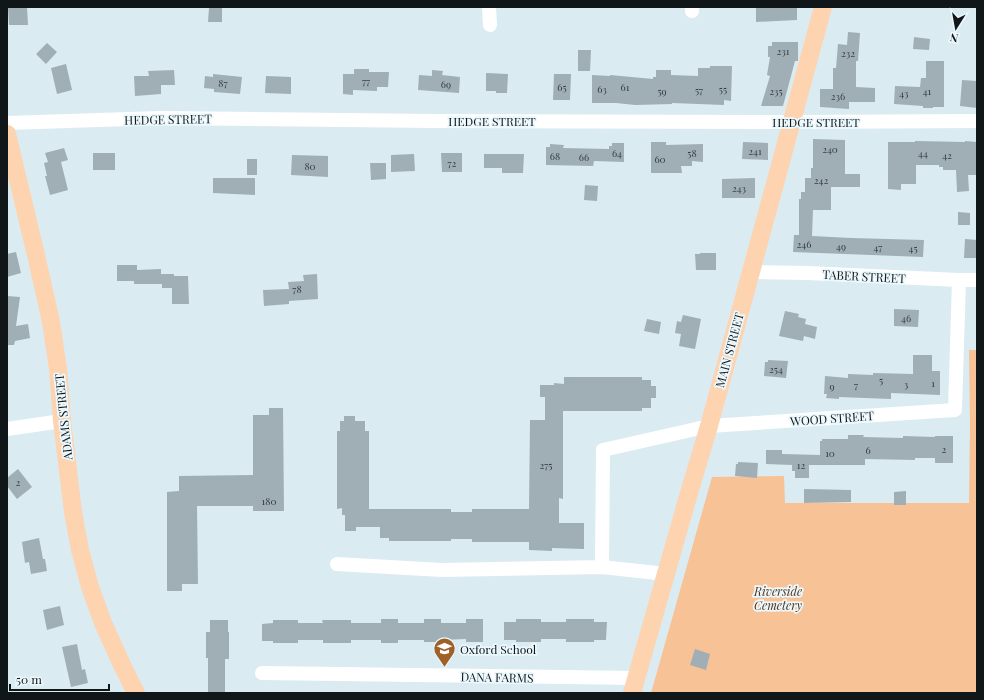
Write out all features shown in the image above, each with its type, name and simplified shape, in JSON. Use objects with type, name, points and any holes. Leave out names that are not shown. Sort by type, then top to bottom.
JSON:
[{"type":"main road","name":"MAIN STREET","points":[[634,686],[700,452],[709,426],[791,122],[824,7]]},
{"type":"main road","name":"ADAMS STREET","points":[[7,134],[51,322],[58,369],[62,420],[76,531],[85,569],[96,605],[110,641],[136,693]]},
{"type":"street","points":[[489,7],[490,25]]},
{"type":"street","name":"HEDGE STREET","points":[[7,124],[160,118],[433,121],[977,121]]},
{"type":"street","name":"TABER STREET","points":[[750,272],[977,280]]},
{"type":"street","name":"WOOD STREET","points":[[602,567],[603,450],[709,426],[955,410],[959,280]]},
{"type":"street","points":[[7,429],[62,420]]},
{"type":"street","points":[[337,564],[442,570],[602,567],[666,574]]},
{"type":"street","name":"DANA FARMS","points":[[262,673],[634,686]]},
{"type":"green space","name":"Riverside Cemetery","points":[[969,350],[977,350],[977,693],[651,693],[712,477],[784,476],[785,503],[969,503]]},
{"type":"building","points":[[8,7],[27,7],[28,25],[9,25]]},
{"type":"building","points":[[756,7],[797,7],[797,20],[756,22]]},
{"type":"building","points":[[209,8],[222,8],[222,22],[208,22]]},
{"type":"building","points":[[848,32],[860,33],[858,61],[856,61],[856,87],[875,88],[875,102],[849,102],[849,109],[820,107],[820,89],[833,89],[833,68],[836,68],[838,44],[847,45]]},
{"type":"building","points":[[914,37],[930,39],[929,50],[913,49]]},
{"type":"building","points":[[772,42],[798,42],[798,61],[795,61],[783,106],[761,106],[770,76],[767,75],[770,57],[768,57],[768,46],[772,46]]},
{"type":"building","points":[[47,43],[57,52],[46,64],[36,54]]},
{"type":"building","points":[[578,50],[591,50],[590,71],[578,71]]},
{"type":"building","points":[[926,61],[944,61],[944,107],[923,108],[923,106],[894,104],[895,86],[920,87],[921,78],[926,78]]},
{"type":"building","points":[[66,64],[72,90],[57,94],[51,68]]},
{"type":"building","points":[[710,66],[732,66],[731,101],[724,100],[724,105],[672,103],[635,105],[592,103],[592,75],[653,79],[653,77],[656,77],[656,70],[671,70],[671,75],[698,76],[698,68],[710,68]]},
{"type":"building","points":[[354,69],[369,69],[369,72],[389,72],[388,87],[377,87],[377,91],[353,90],[353,95],[343,94],[343,74],[354,74]]},
{"type":"building","points":[[174,70],[175,85],[161,85],[161,94],[135,96],[134,76],[149,76],[148,71]]},
{"type":"building","points":[[432,70],[443,71],[442,75],[460,77],[459,93],[418,90],[419,75],[432,76]]},
{"type":"building","points":[[486,73],[508,74],[507,93],[486,91]]},
{"type":"building","points":[[213,74],[242,77],[240,94],[214,92],[214,89],[204,88],[205,76],[213,77]]},
{"type":"building","points":[[554,74],[571,74],[570,100],[553,100]]},
{"type":"building","points":[[266,76],[291,77],[291,94],[265,93]]},
{"type":"building","points":[[962,80],[977,81],[977,108],[960,106]]},
{"type":"building","points":[[813,139],[845,140],[845,174],[860,174],[860,187],[831,187],[831,210],[813,210],[812,236],[924,240],[923,257],[793,252],[794,235],[799,235],[799,199],[801,199],[801,192],[805,192],[805,178],[811,178],[811,168],[813,168]]},
{"type":"building","points":[[651,142],[666,142],[666,145],[703,144],[703,162],[692,161],[692,166],[681,166],[682,173],[651,173]]},
{"type":"building","points":[[743,142],[768,143],[768,160],[742,159]]},
{"type":"building","points":[[888,142],[977,142],[977,175],[968,175],[969,191],[957,192],[956,170],[943,170],[943,167],[939,167],[939,165],[916,165],[916,184],[901,184],[901,190],[888,189]]},
{"type":"building","points":[[612,143],[624,143],[624,162],[594,161],[593,166],[546,165],[546,147],[550,147],[550,144],[564,145],[563,148],[609,149],[609,146],[612,146]]},
{"type":"building","points":[[64,148],[68,160],[61,162],[68,190],[50,195],[45,176],[47,176],[44,163],[48,162],[45,153]]},
{"type":"building","points":[[93,153],[115,153],[115,170],[93,170]]},
{"type":"building","points":[[441,153],[462,153],[462,172],[442,172]]},
{"type":"building","points":[[414,154],[415,171],[391,172],[391,155]]},
{"type":"building","points":[[484,154],[524,154],[523,173],[502,173],[502,168],[484,168]]},
{"type":"building","points":[[292,155],[328,156],[328,177],[291,175]]},
{"type":"building","points":[[247,159],[257,159],[257,175],[247,175]]},
{"type":"building","points":[[370,163],[386,163],[386,179],[371,180]]},
{"type":"building","points":[[213,178],[255,178],[255,195],[213,193]]},
{"type":"building","points":[[755,178],[755,198],[722,198],[722,179]]},
{"type":"building","points":[[585,185],[598,186],[597,201],[584,200]]},
{"type":"building","points":[[958,212],[970,213],[970,225],[958,225]]},
{"type":"building","points":[[965,239],[977,240],[977,258],[964,258]]},
{"type":"building","points":[[16,252],[21,273],[7,277],[7,254]]},
{"type":"building","points":[[716,253],[716,270],[696,270],[695,254]]},
{"type":"building","points":[[117,265],[137,265],[137,270],[161,269],[161,274],[188,276],[189,304],[172,304],[172,288],[162,288],[162,284],[134,284],[134,281],[117,281]]},
{"type":"building","points":[[317,274],[318,299],[289,301],[289,304],[264,306],[263,290],[289,289],[288,282],[304,281],[303,275]]},
{"type":"building","points":[[7,296],[20,297],[16,326],[28,324],[30,338],[15,341],[14,345],[7,345]]},
{"type":"building","points":[[894,309],[919,310],[918,327],[894,326]]},
{"type":"building","points":[[785,311],[799,314],[798,317],[806,319],[805,324],[817,327],[815,339],[804,336],[803,341],[779,336]]},
{"type":"building","points":[[683,315],[701,319],[695,349],[679,346],[681,334],[675,333],[677,321],[681,322]]},
{"type":"building","points":[[647,319],[661,322],[659,334],[644,331]]},
{"type":"building","points":[[913,355],[932,355],[932,371],[940,371],[940,395],[891,393],[891,399],[839,397],[839,399],[826,398],[827,394],[824,394],[825,376],[848,378],[848,374],[913,374]]},
{"type":"building","points":[[768,360],[788,361],[786,378],[764,376],[765,362],[768,362]]},
{"type":"building","points":[[564,377],[642,377],[642,380],[651,380],[651,386],[656,386],[656,398],[651,398],[651,408],[642,408],[642,411],[563,411],[563,499],[559,498],[559,523],[584,523],[584,549],[552,548],[552,551],[529,550],[529,542],[472,542],[472,539],[451,539],[451,541],[389,541],[389,538],[380,538],[380,527],[356,527],[356,531],[345,531],[345,515],[342,515],[342,508],[337,509],[337,431],[340,431],[340,421],[344,421],[344,416],[355,416],[355,421],[365,421],[365,431],[369,431],[369,509],[451,509],[451,512],[472,512],[472,509],[529,509],[530,420],[545,420],[545,397],[540,397],[540,385],[554,385],[554,383],[564,384]]},
{"type":"building","points":[[269,408],[283,408],[284,511],[253,511],[253,506],[197,506],[198,584],[182,584],[182,591],[167,591],[167,492],[179,491],[179,476],[253,475],[253,415],[269,415]]},
{"type":"building","points":[[848,435],[903,438],[903,436],[953,436],[953,463],[935,463],[935,458],[915,458],[915,460],[865,459],[865,465],[809,465],[809,478],[795,478],[795,471],[792,471],[792,465],[766,464],[766,450],[782,450],[782,454],[820,455],[820,441],[822,441],[822,439],[848,439]]},
{"type":"building","points":[[738,462],[758,463],[757,478],[735,476],[736,464],[738,464]]},
{"type":"building","points":[[18,469],[32,487],[17,499],[7,486],[7,478]]},
{"type":"building","points":[[804,489],[851,490],[851,502],[804,503]]},
{"type":"building","points":[[906,491],[906,505],[894,505],[894,492]]},
{"type":"building","points":[[39,538],[47,571],[31,574],[29,562],[25,563],[22,542]]},
{"type":"building","points":[[60,606],[64,625],[47,630],[43,610]]},
{"type":"building","points":[[381,619],[398,619],[398,623],[424,623],[424,619],[441,619],[441,623],[466,623],[466,619],[483,619],[483,642],[466,642],[466,639],[441,640],[441,642],[424,642],[424,640],[398,640],[398,643],[381,643],[381,640],[351,640],[351,643],[323,643],[323,640],[298,640],[298,643],[273,643],[273,641],[262,641],[262,624],[273,623],[273,620],[298,620],[298,623],[323,623],[322,620],[351,620],[351,623],[381,623]]},
{"type":"building","points":[[516,619],[541,619],[541,622],[566,622],[566,619],[594,619],[594,622],[607,622],[606,640],[594,640],[594,642],[566,642],[566,639],[541,639],[541,642],[516,642],[516,640],[504,640],[504,622],[516,622]]},
{"type":"building","points":[[210,620],[228,620],[229,659],[225,659],[225,693],[208,693],[206,632],[210,632]]},
{"type":"building","points":[[77,644],[82,670],[85,669],[88,683],[71,687],[62,647]]},
{"type":"building","points":[[695,649],[710,654],[706,670],[690,665]]},
{"type":"place","name":"Oxford School","points":[[445,668]]}]
